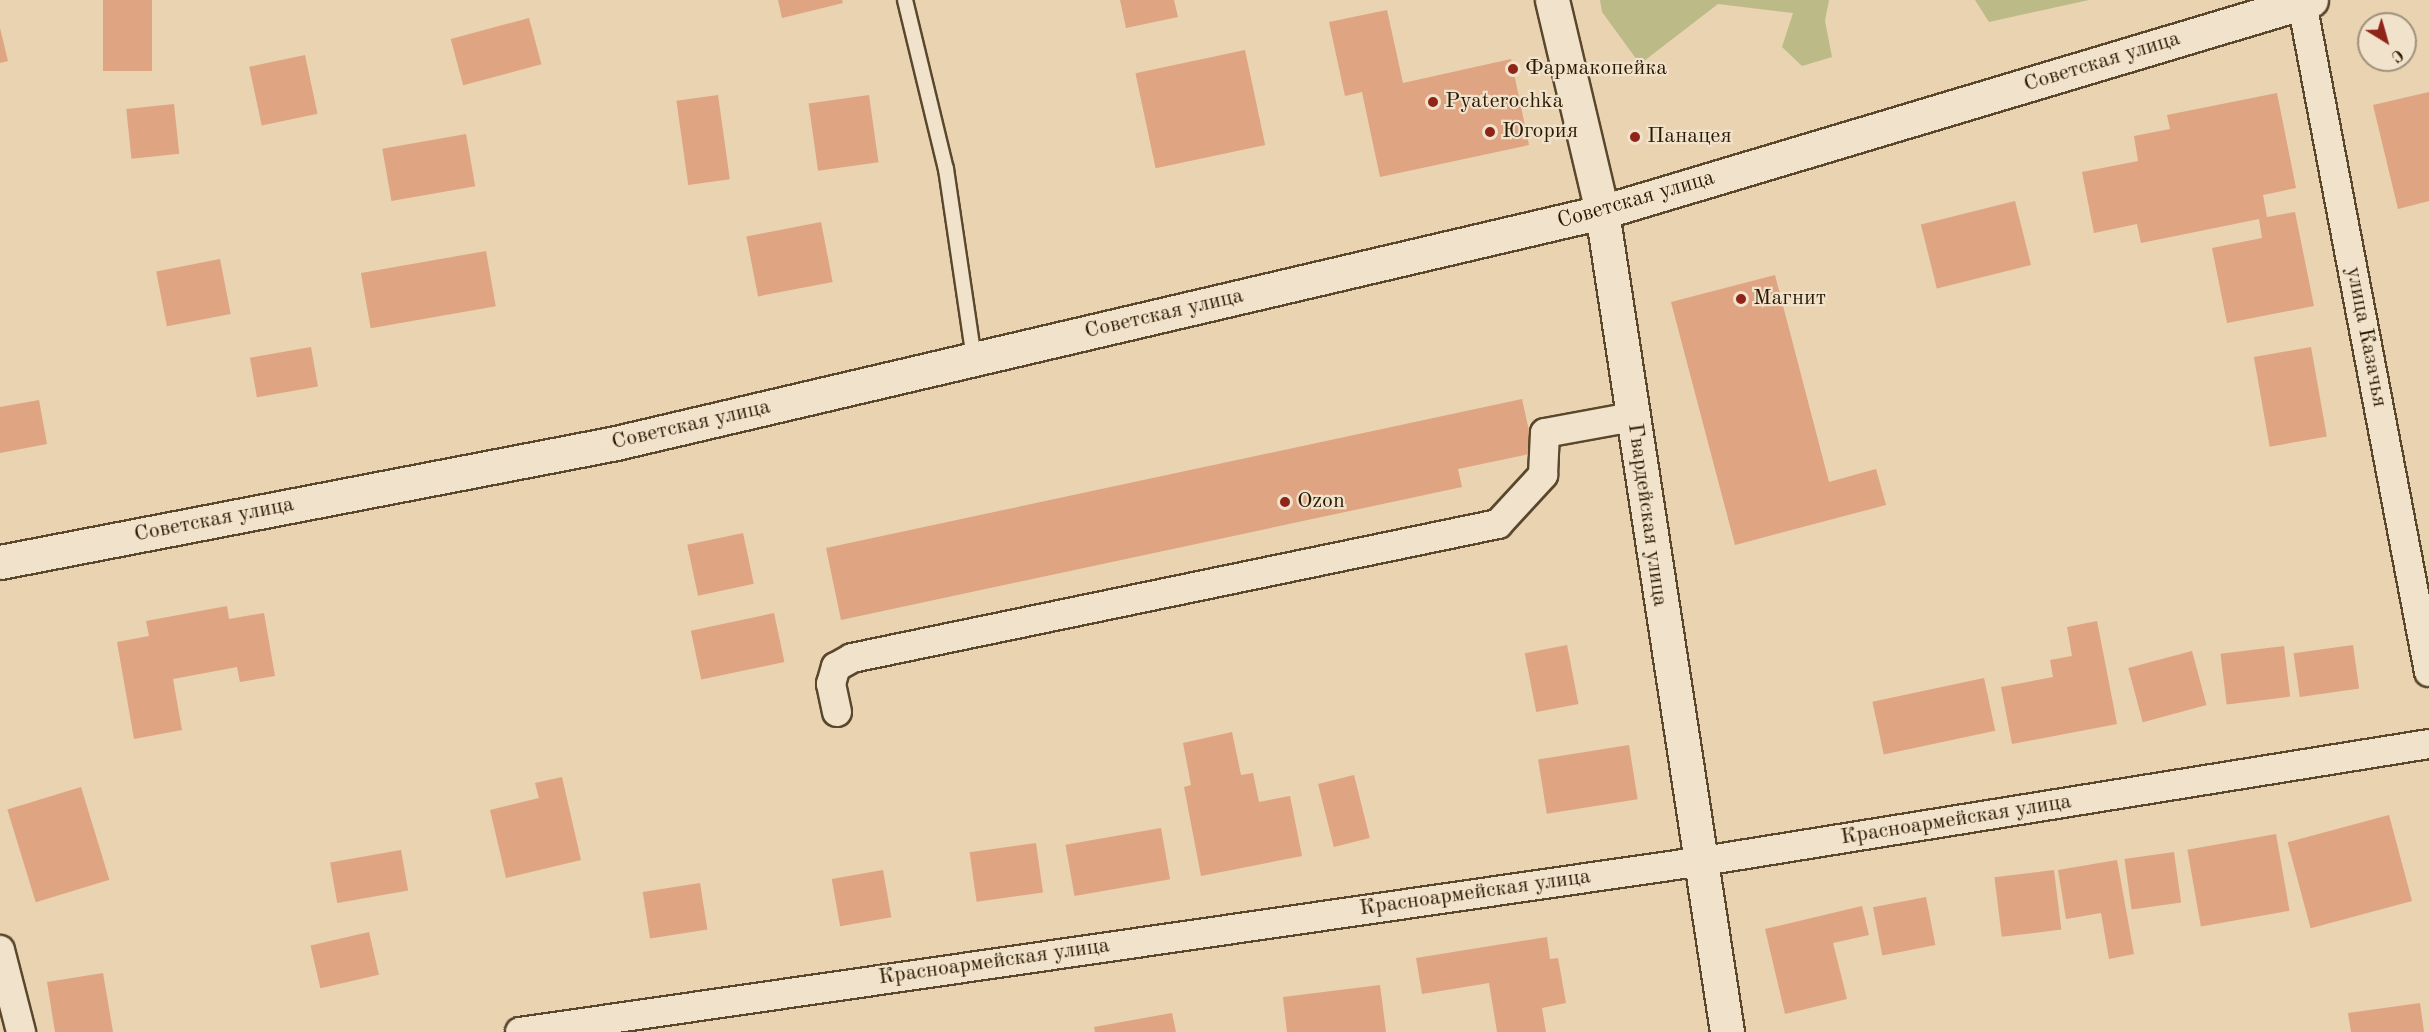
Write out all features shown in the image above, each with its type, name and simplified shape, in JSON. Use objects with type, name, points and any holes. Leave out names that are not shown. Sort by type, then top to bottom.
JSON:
[{"type":"main road","name":"Гвардейская улица","points":[[1552,0],[1602,212],[1697,861],[1727,1032]]},
{"type":"main road","name":"Советская улица","points":[[0,562],[616,443],[1602,212],[2307,1]]},
{"type":"street","name":"улица Казачья","points":[[2307,1],[2429,672]]},
{"type":"street","points":[[837,712],[831,684],[836,667],[852,658],[1498,524],[1543,476],[1545,433],[1632,417]]},
{"type":"street","name":"Красноармейская улица","points":[[520,1032],[561,1028],[1697,861],[2429,744]]},
{"type":"street","points":[[0,950],[21,1032]]},
{"type":"lane","points":[[905,0],[946,169],[974,358]]},
{"type":"shaded area","points":[[1600,0],[1829,0],[1825,21],[1832,57],[1802,66],[1782,47],[1793,13],[1718,4],[1640,64],[1602,12]]},
{"type":"shaded area","points":[[1975,0],[2089,0],[1989,22]]},
{"type":"building","points":[[103,0],[152,0],[152,71],[103,71]]},
{"type":"building","points":[[778,0],[842,0],[843,3],[782,18]]},
{"type":"building","points":[[1120,0],[1174,0],[1178,17],[1126,28]]},
{"type":"building","points":[[1387,10],[1403,83],[1511,59],[1529,145],[1380,177],[1362,92],[1345,96],[1329,22]]},
{"type":"building","points":[[529,18],[541,64],[463,85],[451,39]]},
{"type":"building","points":[[0,28],[8,61],[0,63]]},
{"type":"building","points":[[1245,50],[1265,145],[1156,168],[1135,73]]},
{"type":"building","points":[[305,55],[317,114],[262,126],[249,67]]},
{"type":"building","points":[[2429,92],[2429,201],[2398,209],[2373,105]]},
{"type":"building","points":[[2277,93],[2296,188],[2263,195],[2267,217],[2295,212],[2314,306],[2227,323],[2212,248],[2262,238],[2259,219],[2141,243],[2137,224],[2094,233],[2082,172],[2138,161],[2134,136],[2170,129],[2167,115]]},
{"type":"building","points":[[718,95],[730,179],[688,185],[676,101]]},
{"type":"building","points":[[869,95],[878,162],[818,171],[809,103]]},
{"type":"building","points":[[174,104],[179,154],[131,159],[126,109]]},
{"type":"building","points":[[466,134],[475,186],[391,201],[382,149]]},
{"type":"building","points":[[2015,201],[2031,265],[1937,289],[1921,224]]},
{"type":"building","points":[[821,222],[833,282],[758,296],[746,237]]},
{"type":"building","points":[[486,251],[496,306],[371,328],[361,273]]},
{"type":"building","points":[[220,259],[231,314],[167,326],[156,271]]},
{"type":"building","points":[[1775,275],[1829,482],[1876,469],[1886,505],[1735,545],[1671,302]]},
{"type":"building","points":[[311,347],[318,386],[257,397],[250,358]]},
{"type":"building","points":[[2311,347],[2327,437],[2270,447],[2254,357]]},
{"type":"building","points":[[1522,399],[1534,453],[1458,469],[1462,487],[841,620],[826,548]]},
{"type":"building","points":[[39,400],[47,444],[0,453],[0,407]]},
{"type":"building","points":[[743,533],[754,584],[698,596],[687,545]]},
{"type":"building","points":[[227,606],[229,619],[264,613],[275,676],[240,682],[237,667],[173,679],[182,730],[134,739],[117,642],[149,636],[146,621]]},
{"type":"building","points":[[774,613],[784,662],[701,680],[691,631]]},
{"type":"building","points":[[2097,621],[2117,724],[2012,744],[2001,687],[2053,677],[2050,660],[2072,656],[2067,627]]},
{"type":"building","points":[[1567,645],[1578,704],[1536,712],[1525,653]]},
{"type":"building","points":[[2353,645],[2359,689],[2300,697],[2294,653]]},
{"type":"building","points":[[2284,646],[2290,697],[2227,704],[2220,654]]},
{"type":"building","points":[[2192,651],[2206,705],[2143,722],[2128,668]]},
{"type":"building","points":[[1984,678],[1995,731],[1884,755],[1872,702]]},
{"type":"building","points":[[1232,732],[1241,775],[1253,773],[1259,802],[1290,796],[1302,856],[1201,876],[1184,787],[1191,785],[1183,743]]},
{"type":"building","points":[[1629,745],[1638,799],[1547,814],[1538,759]]},
{"type":"building","points":[[1354,775],[1370,838],[1334,847],[1318,784]]},
{"type":"building","points":[[562,777],[581,860],[506,878],[490,810],[539,798],[535,783]]},
{"type":"building","points":[[81,787],[109,880],[36,902],[7,810]]},
{"type":"building","points":[[2389,815],[2412,901],[2311,928],[2288,842]]},
{"type":"building","points":[[1161,828],[1170,879],[1075,896],[1065,845]]},
{"type":"building","points":[[2276,834],[2290,911],[2201,926],[2187,850]]},
{"type":"building","points":[[1036,843],[1043,893],[977,902],[970,852]]},
{"type":"building","points":[[401,850],[408,890],[337,903],[330,863]]},
{"type":"building","points":[[2174,852],[2181,903],[2132,909],[2124,859]]},
{"type":"building","points":[[2117,860],[2134,954],[2109,959],[2101,913],[2066,919],[2058,870]]},
{"type":"building","points":[[883,870],[891,917],[840,926],[832,879]]},
{"type":"building","points":[[2054,870],[2061,930],[2002,937],[1994,877]]},
{"type":"building","points":[[700,883],[707,929],[650,938],[643,892]]},
{"type":"building","points":[[1926,897],[1935,945],[1882,955],[1873,907]]},
{"type":"building","points":[[1862,906],[1869,935],[1833,943],[1847,999],[1785,1014],[1765,929]]},
{"type":"building","points":[[369,932],[379,975],[320,988],[311,945]]},
{"type":"building","points":[[1547,937],[1550,959],[1558,958],[1566,1003],[1542,1008],[1546,1032],[1497,1032],[1489,983],[1422,994],[1416,958]]},
{"type":"building","points":[[103,973],[113,1032],[55,1032],[47,982]]},
{"type":"building","points":[[1380,985],[1386,1032],[1287,1032],[1283,997]]},
{"type":"building","points":[[2420,1003],[2424,1032],[2351,1032],[2348,1013]]},
{"type":"building","points":[[1172,1013],[1176,1032],[1095,1032],[1094,1027]]},
{"type":"place","name":"Фармакопейка","points":[[1513,69]]},
{"type":"place","name":"Pyaterochka","points":[[1433,102]]},
{"type":"place","name":"Югория","points":[[1490,132]]},
{"type":"place","name":"Панацея","points":[[1635,137]]},
{"type":"place","name":"Магнит","points":[[1741,299]]},
{"type":"place","name":"Ozon","points":[[1285,502]]}]
